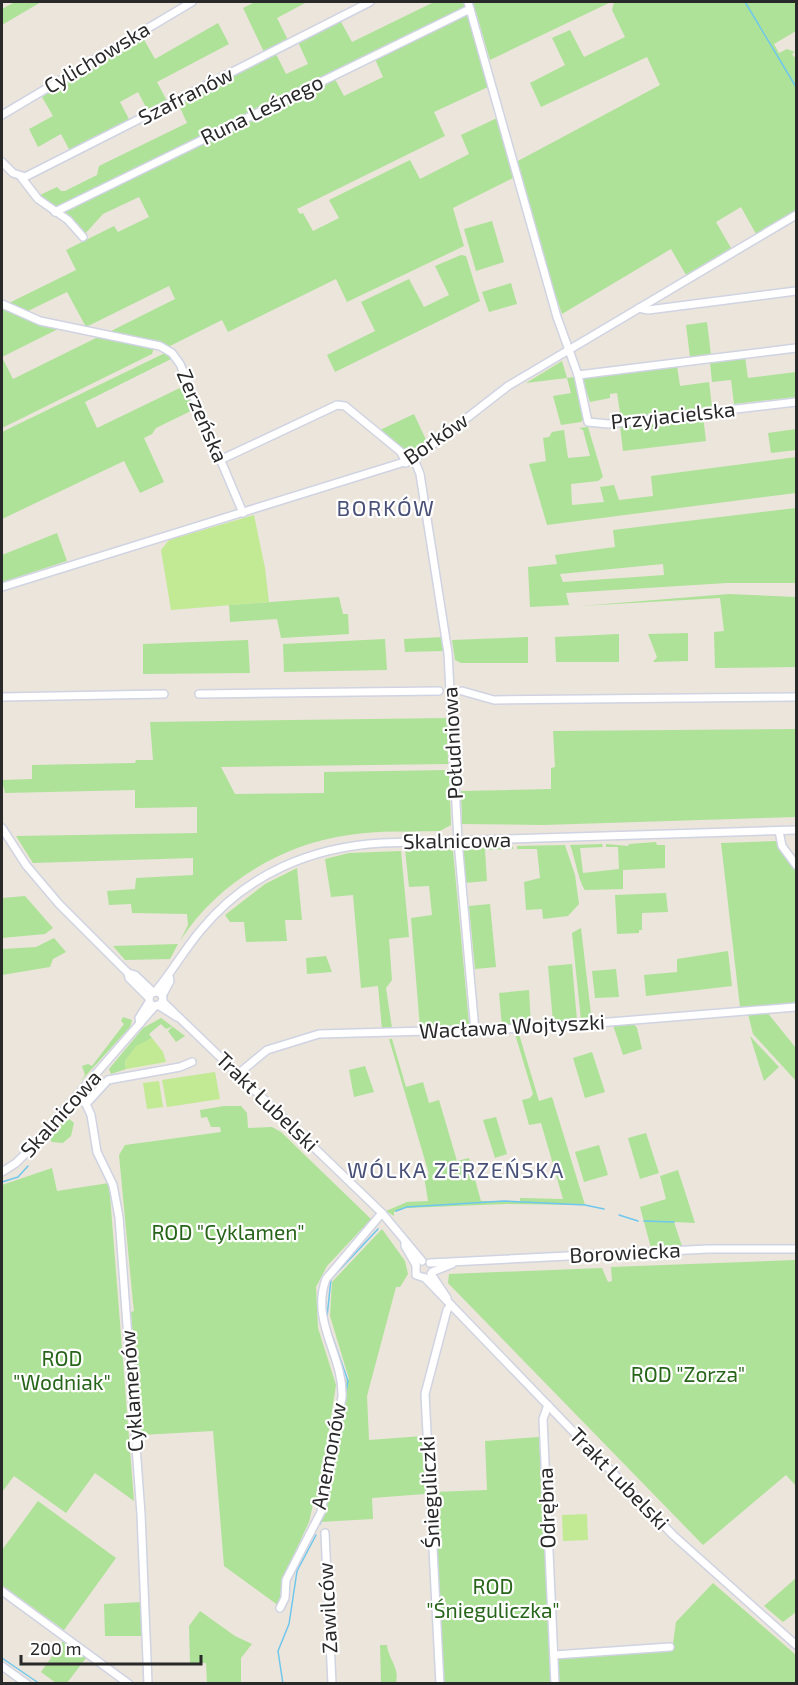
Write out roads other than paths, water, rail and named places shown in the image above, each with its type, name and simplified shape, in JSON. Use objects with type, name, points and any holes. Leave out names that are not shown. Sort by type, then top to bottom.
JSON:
[{"type":"street","name":"Cylichowska","points":[[2,115],[192,2]]},
{"type":"street","name":"Szafranów","points":[[21,177],[370,2]]},
{"type":"street","name":"Runa Leśnego","points":[[55,212],[469,5]]},
{"type":"street","name":"Przyjacielska","points":[[469,5],[568,349],[578,375],[588,422],[796,402]]},
{"type":"street","points":[[3,167],[21,177],[38,199],[68,220],[83,237]]},
{"type":"street","name":"Borków","points":[[2,587],[406,463],[508,386],[796,215]]},
{"type":"street","points":[[639,308],[648,310],[796,291]]},
{"type":"street","name":"Zerzeńska","points":[[2,304],[40,321],[151,344],[172,353],[180,364],[243,513]]},
{"type":"street","points":[[578,375],[796,348]]},
{"type":"street","points":[[220,460],[337,405],[345,406],[401,452],[406,463]]},
{"type":"street","name":"Południowa","points":[[414,459],[420,474],[448,653],[458,841],[475,1030]]},
{"type":"street","points":[[199,694],[439,691]]},
{"type":"street","points":[[462,691],[494,700],[796,697]]},
{"type":"street","points":[[2,697],[164,694]]},
{"type":"street","name":"Trakt Lubelski","points":[[2,828],[26,865],[59,904],[128,973],[135,975],[155,999],[238,1074],[382,1213],[422,1263],[416,1275],[429,1274],[450,1304],[680,1542],[796,1645]]},
{"type":"street","name":"Skalnicowa","points":[[2,1172],[16,1163],[77,1097],[140,1023],[170,981],[169,976],[192,942],[216,913],[251,884],[282,866],[314,854],[348,846],[796,830]]},
{"type":"street","points":[[779,831],[782,846],[796,865]]},
{"type":"street","name":"Wacława Wojtyszki","points":[[238,1074],[267,1050],[310,1036],[637,1021],[796,1007]]},
{"type":"street","points":[[77,1097],[86,1104],[108,1080],[180,1068],[192,1062]]},
{"type":"street","name":"Cyklamenów","points":[[86,1104],[91,1115],[96,1152],[113,1185],[119,1217],[141,1514],[148,1683]]},
{"type":"street","name":"Anemonów","points":[[280,1608],[285,1598],[286,1580],[321,1512],[342,1397],[341,1381],[323,1319],[323,1287],[326,1279],[382,1213]]},
{"type":"street","name":"Borowiecka","points":[[422,1263],[708,1250],[796,1249]]},
{"type":"street","points":[[422,1263],[429,1274]]},
{"type":"street","name":"Borowiecka","points":[[429,1274],[453,1263]]},
{"type":"street","name":"Śnieguliczki","points":[[440,1683],[425,1394],[450,1304]]},
{"type":"street","name":"Odrębna","points":[[548,1405],[543,1419],[555,1683]]},
{"type":"street","name":"Zawilców","points":[[325,1533],[332,1683]]},
{"type":"street","points":[[2,1591],[129,1683]]},
{"type":"street","points":[[554,1655],[670,1647]]},
{"type":"street","points":[[2,1666],[27,1683]]},
{"type":"waterway","points":[[745,2],[796,87]]},
{"type":"waterway","points":[[2,1182],[18,1177],[28,1166]]},
{"type":"waterway","points":[[396,1211],[407,1207],[504,1201],[585,1205],[604,1209]]},
{"type":"waterway","points":[[619,1215],[638,1221]]},
{"type":"waterway","points":[[644,1221],[674,1222]]},
{"type":"waterway","points":[[327,1317],[331,1279],[378,1229]]},
{"type":"waterway","points":[[327,1321],[348,1381],[335,1452]]},
{"type":"waterway","points":[[326,1505],[333,1466]]},
{"type":"waterway","points":[[320,1524],[323,1516]]},
{"type":"waterway","points":[[283,1684],[278,1651],[289,1624],[297,1571],[316,1535]]},
{"type":"waterway","points":[[2,1658],[40,1684]]},
{"type":"district","name":"BORKÓW","points":[[386,508]]},
{"type":"district","name":"WÓLKA ZERZEŃSKA","points":[[456,1170]]},
{"type":"park label","name":"ROD \"Cyklamen\"","points":[[228,1233]]},
{"type":"park label","name":"ROD \"Wodniak\"","points":[[62,1371]]},
{"type":"park label","name":"ROD \"Zorza\"","points":[[688,1375]]},
{"type":"park label","name":"ROD \"Śnieguliczka\"","points":[[493,1599]]}]
